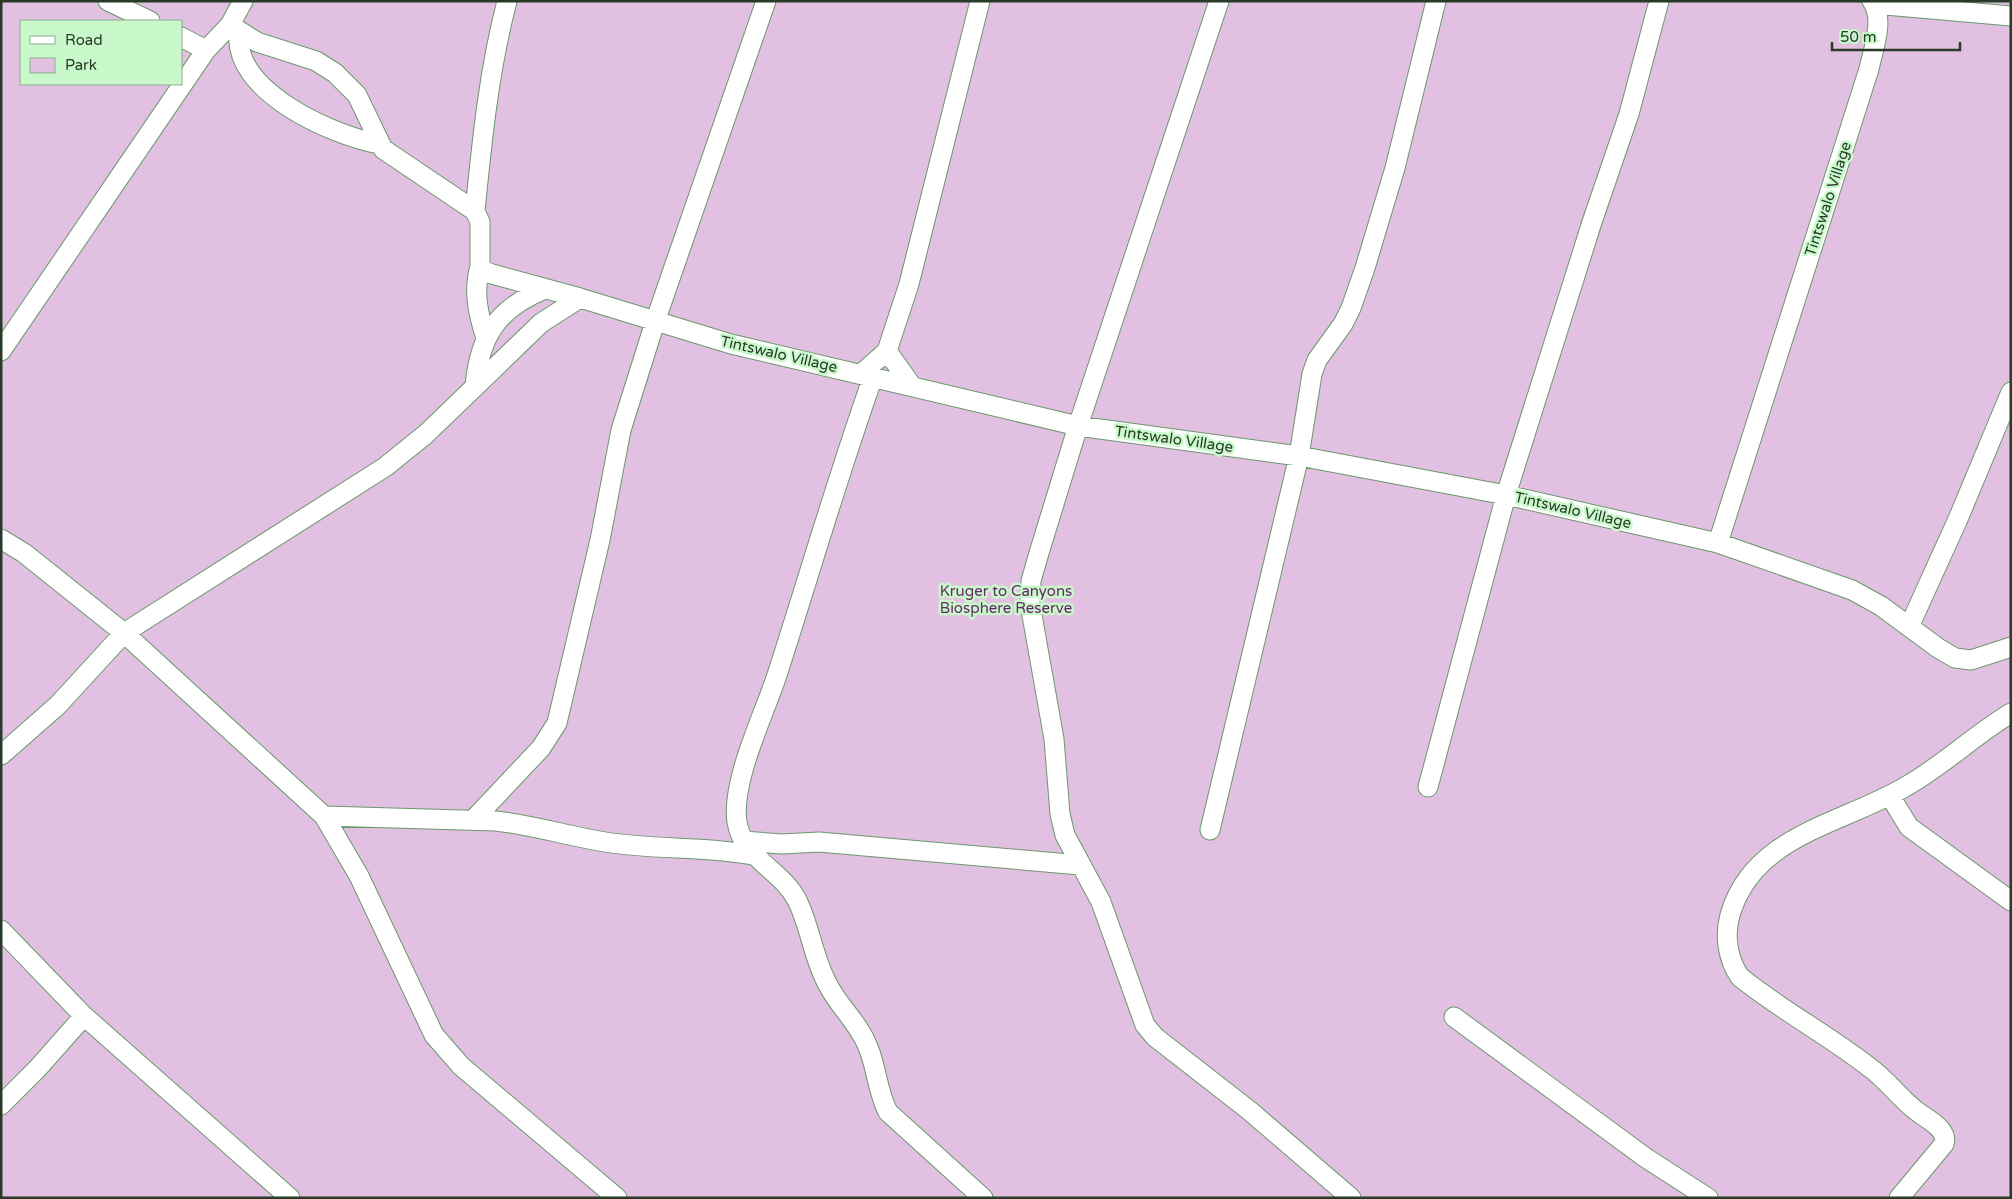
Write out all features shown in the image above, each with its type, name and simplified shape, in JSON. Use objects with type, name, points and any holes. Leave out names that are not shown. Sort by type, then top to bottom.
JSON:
[{"type":"street","points":[[108,1],[148,20]]},
{"type":"street","points":[[243,1],[235,28],[241,55],[255,77],[271,95],[285,106],[365,141],[379,144]]},
{"type":"street","points":[[486,338],[476,299],[475,282],[480,266],[480,222],[475,211],[482,131],[495,46],[507,1]]},
{"type":"street","points":[[474,819],[540,748],[557,722],[600,540],[621,430],[655,322],[766,1]]},
{"type":"street","points":[[980,1],[909,284],[887,350],[867,375],[844,459],[776,678],[739,788],[737,820],[748,848],[787,886],[796,898],[827,984],[865,1038],[883,1102],[888,1112],[983,1198]]},
{"type":"street","points":[[1219,1],[1078,426],[1031,581],[1030,604],[1054,739],[1060,814],[1065,835],[1101,902],[1145,1025],[1155,1037],[1250,1111],[1352,1198]]},
{"type":"street","points":[[1210,830],[1299,456],[1314,367],[1347,316],[1365,268],[1395,168],[1436,1]]},
{"type":"street","points":[[1428,787],[1506,495],[1592,222],[1629,114],[1659,1]]},
{"type":"street","points":[[1873,2],[2011,16]]},
{"type":"street","name":"Tintswalo Village","points":[[480,266],[484,271],[492,274],[580,298],[731,344],[1078,426],[1299,456],[1506,495],[1718,543],[1869,69],[1877,24],[1873,2]]},
{"type":"street","points":[[1,352],[206,50],[235,28]]},
{"type":"street","points":[[235,28],[257,42],[316,61],[335,73],[357,95],[379,144],[388,155],[475,211]]},
{"type":"street","points":[[182,37],[206,50]]},
{"type":"street","points":[[475,386],[477,364],[486,338],[497,320],[523,298],[546,289]]},
{"type":"street","points":[[1,755],[58,705],[124,633],[385,467],[426,434],[541,323],[580,298]]},
{"type":"street","points":[[887,350],[912,386]]},
{"type":"street","points":[[1909,627],[1958,519],[2011,392]]},
{"type":"street","points":[[1718,543],[1852,590],[1881,606],[1938,648],[1964,660],[1993,654],[2011,647]]},
{"type":"street","points":[[4,545],[24,553],[124,633],[324,816],[359,876],[434,1035],[461,1066],[617,1198]]},
{"type":"street","points":[[1899,1198],[1944,1144],[1946,1138],[1944,1132],[1913,1108],[1868,1065],[1740,977],[1734,968],[1727,943],[1728,923],[1733,905],[1746,880],[1764,859],[1784,844],[1817,827],[1890,796],[1936,770],[1990,726],[2011,713]]},
{"type":"street","points":[[1890,796],[1902,818],[1913,831],[2011,901]]},
{"type":"street","points":[[324,816],[474,819],[524,824],[606,842],[721,850],[819,842],[1080,866]]},
{"type":"street","points":[[1,930],[84,1016],[290,1198]]},
{"type":"street","points":[[1,1105],[38,1068],[84,1016]]},
{"type":"street","points":[[1454,1017],[1646,1158],[1708,1198]]},
{"type":"green space","name":"Kruger to Canyons Biosphere Reserve","points":[[1,1],[2011,1],[2011,1198],[1,1198]]}]
